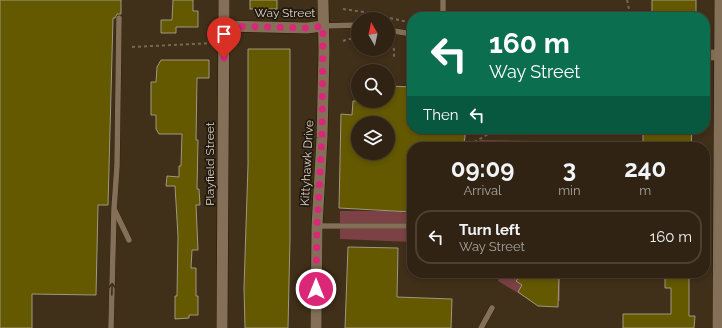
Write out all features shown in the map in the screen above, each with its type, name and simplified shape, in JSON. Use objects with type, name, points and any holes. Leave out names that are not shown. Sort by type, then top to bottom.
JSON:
[{"type":"street","name":"Playfield Street","points":[[222,328],[224,0]]},
{"type":"street","name":"Kittyhawk Drive","points":[[316,328],[317,226],[322,138],[323,0]]},
{"type":"street","points":[[718,328],[720,220],[720,0]]},
{"type":"street","name":"Way Street","points":[[224,26],[307,28],[323,26]]},
{"type":"street","points":[[710,55],[721,55]]},
{"type":"lane","points":[[443,0],[443,12]]},
{"type":"lane","points":[[111,328],[114,209],[117,166],[120,18]]},
{"type":"lane","points":[[323,26],[351,25]]},
{"type":"lane","points":[[395,31],[407,33]]},
{"type":"lane","points":[[114,209],[129,240]]},
{"type":"lane","points":[[317,226],[407,226]]},
{"type":"lane","points":[[481,328],[492,308]]},
{"type":"path","points":[[628,0],[629,12]]},
{"type":"path","points":[[343,9],[407,22]]},
{"type":"path","points":[[343,41],[351,39]]},
{"type":"path","points":[[132,47],[217,43]]},
{"type":"path","points":[[475,142],[488,134]]},
{"type":"shaded area","points":[[481,140],[584,142],[477,142]]},
{"type":"shaded area","points":[[340,211],[407,213],[407,242],[340,239]]},
{"type":"shaded area","points":[[499,278],[560,278],[560,301],[530,300],[498,281]]},
{"type":"building","points":[[0,0],[121,0],[121,14],[117,14],[115,18],[113,18],[108,205],[98,205],[96,295],[32,294],[32,328],[0,328]]},
{"type":"building","points":[[173,0],[193,0],[193,11],[198,11],[198,27],[176,27],[176,33],[161,33],[161,20],[172,20]]},
{"type":"building","points":[[250,0],[277,0],[277,9],[250,9]]},
{"type":"building","points":[[652,0],[696,0],[696,12],[652,12]]},
{"type":"building","points":[[248,49],[290,49],[290,239],[288,328],[245,328],[244,288],[248,165]]},
{"type":"building","points":[[161,60],[209,60],[209,78],[197,78],[197,189],[199,189],[200,205],[196,205],[198,250],[192,250],[191,268],[196,268],[198,315],[189,315],[189,318],[175,319],[178,236],[175,186],[166,186],[167,176],[179,177],[179,166],[181,166],[182,134],[159,134],[156,129],[156,115],[151,115],[151,82],[156,82],[157,67]]},
{"type":"building","points":[[395,86],[407,87],[407,134],[465,134],[464,142],[407,142],[407,212],[339,208],[341,114],[352,115],[352,108],[395,108]]},
{"type":"building","points":[[643,134],[692,134],[691,142],[643,142]]},
{"type":"building","points":[[348,247],[398,248],[397,297],[452,299],[451,328],[345,328]]},
{"type":"building","points":[[519,278],[559,278],[558,307],[538,306],[518,292],[522,285],[516,281]]},
{"type":"building","points":[[665,278],[689,278],[689,316],[695,316],[694,328],[623,328],[623,314],[671,314],[671,288],[665,288]]},
{"type":"route","points":[[224,58],[224,26],[307,28],[323,26],[324,50],[322,138],[317,226],[316,289]]}]
